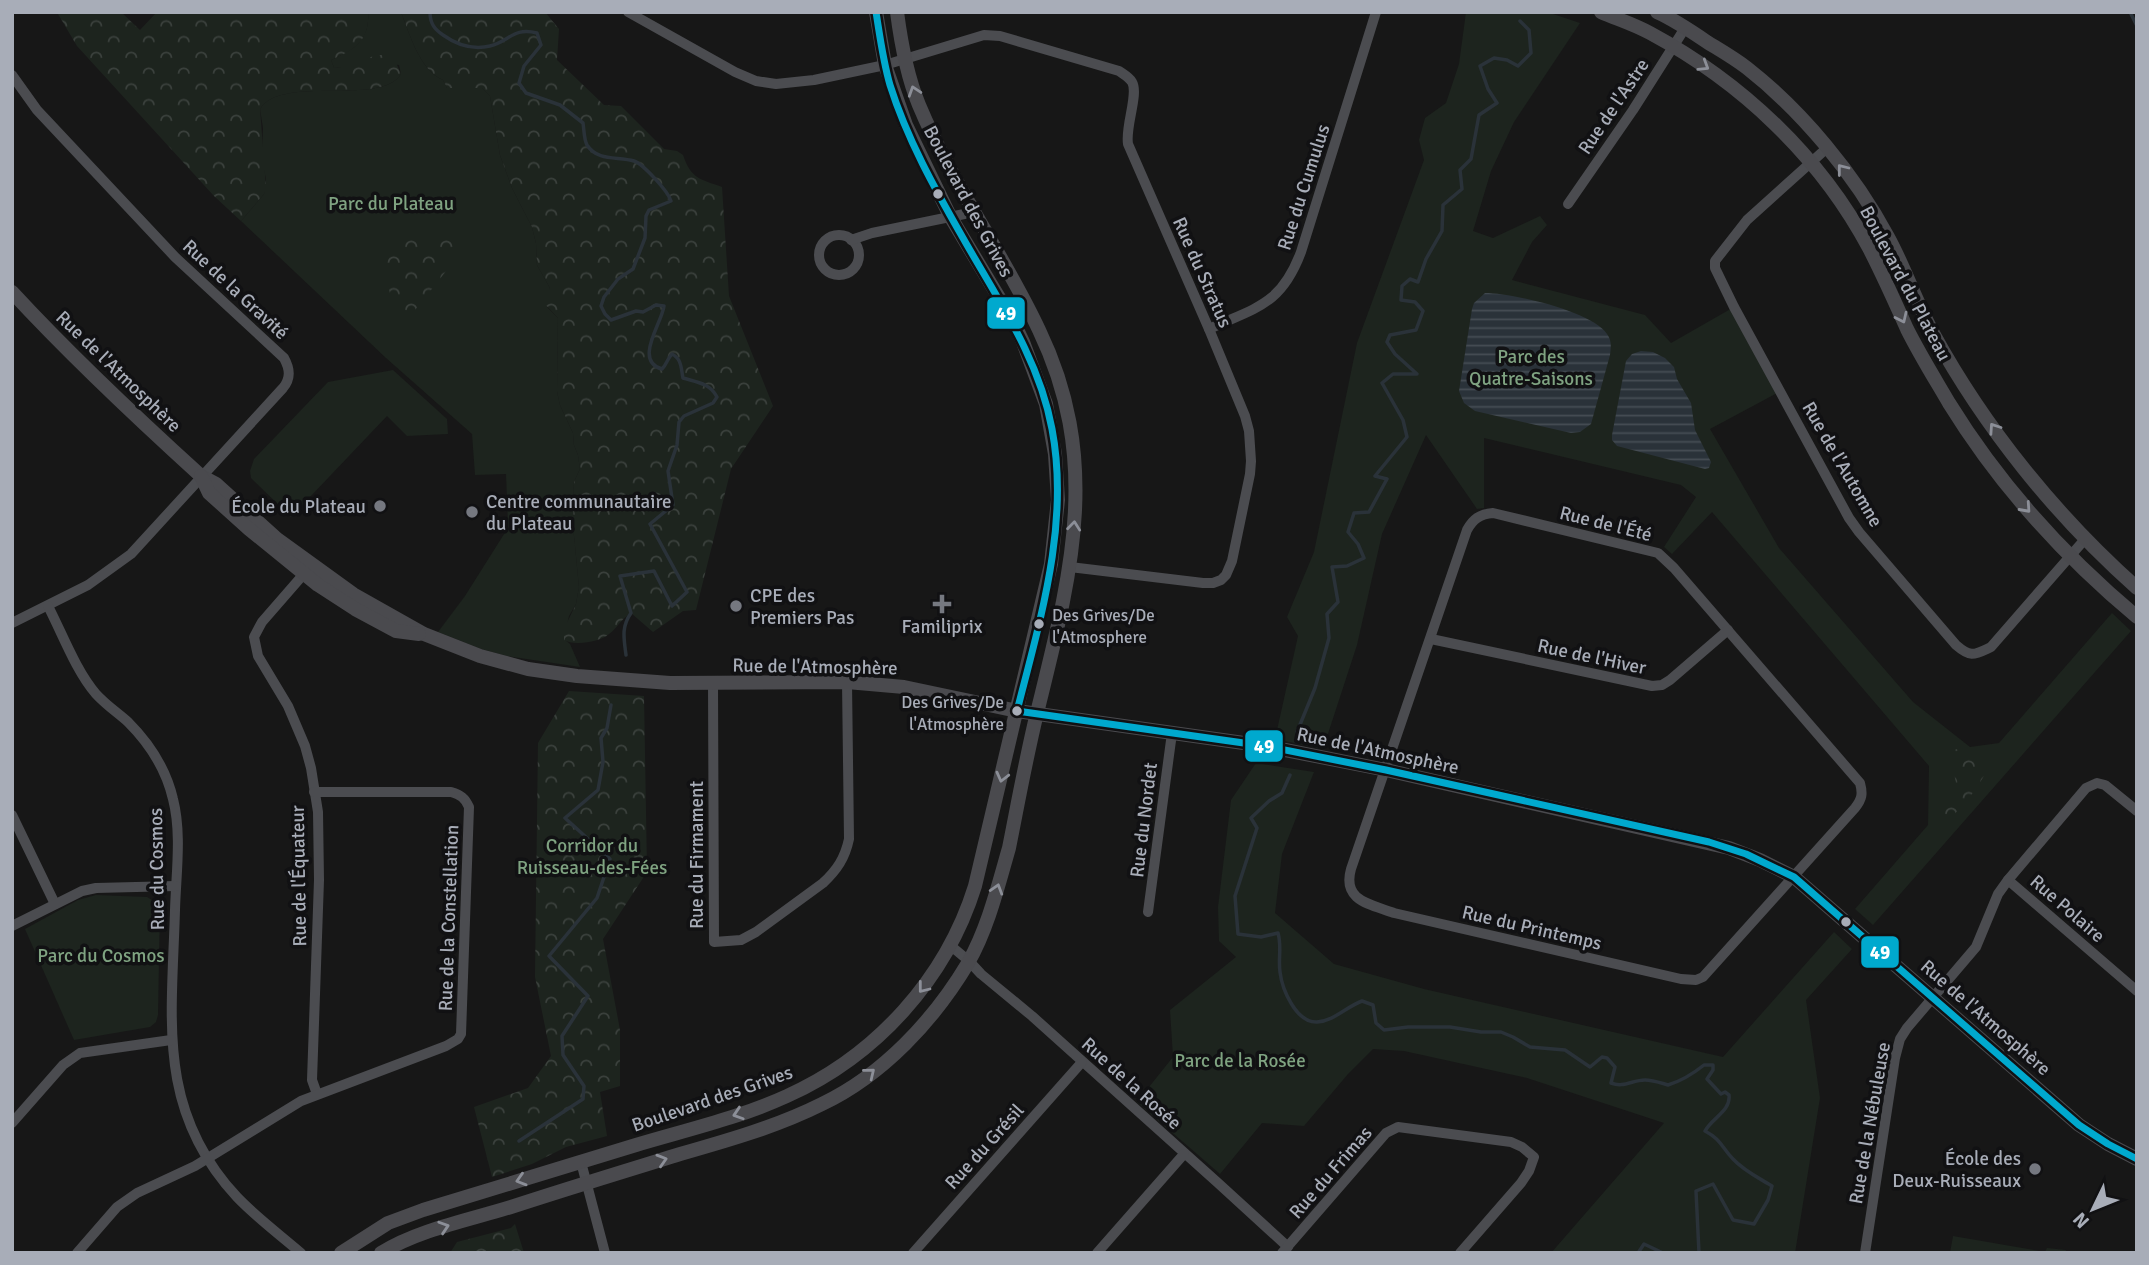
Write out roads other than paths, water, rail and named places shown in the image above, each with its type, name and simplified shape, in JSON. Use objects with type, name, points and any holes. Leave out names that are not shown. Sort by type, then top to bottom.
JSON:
[{"type":"street","name":"Rue du Stratus","points":[[628,12],[727,67],[756,81],[776,84],[814,80],[885,65],[984,35],[1000,36],[1119,71],[1130,79],[1135,90],[1127,128],[1128,144],[1245,416],[1251,447],[1250,474],[1232,561],[1226,575],[1213,583],[1070,567]]},
{"type":"street","name":"Boulevard des Grives","points":[[341,1253],[388,1223],[423,1210],[768,1104],[811,1084],[847,1062],[892,1024],[924,987],[951,946],[970,904],[1051,564],[1058,500],[1055,454],[1046,404],[1037,375],[1013,321],[950,216],[906,125],[885,65],[876,12]]},
{"type":"street","name":"Boulevard des Grives","points":[[381,1253],[420,1235],[742,1136],[830,1100],[866,1077],[924,1024],[969,961],[999,886],[1056,637],[1070,567],[1077,494],[1075,457],[1064,398],[1056,370],[1038,327],[918,104],[905,60],[897,12]]},
{"type":"street","name":"Rue du Cumulus","points":[[1209,329],[1270,300],[1279,293],[1292,275],[1376,12]]},
{"type":"street","name":"Boulevard du Plateau","points":[[1601,12],[1649,32],[1726,80],[1771,120],[1810,162],[1844,207],[1869,248],[1908,331],[1936,381],[1964,427],[2002,480],[2070,554],[2137,617]]},
{"type":"street","name":"Boulevard du Plateau","points":[[1657,12],[1744,66],[1791,108],[1827,148],[1884,230],[1933,332],[2016,458],[2057,507],[2137,588]]},
{"type":"street","name":"Rue de l'Astre","points":[[1568,204],[1685,28]]},
{"type":"street","name":"Rue de la Gravité","points":[[12,75],[37,110],[175,257],[284,358],[290,374],[283,388],[131,554],[88,585],[12,623]]},
{"type":"street","name":"Rue de l'Automne","points":[[1827,148],[1747,220],[1715,261],[1715,268],[1849,518],[1956,645],[1972,655],[1991,647],[2086,538]]},
{"type":"street","points":[[851,240],[872,233],[974,212]]},
{"type":"street","name":"Rue de l'Atmosphère","points":[[12,292],[62,346],[201,476],[209,493],[355,609],[396,631],[424,634],[481,656],[539,671],[577,676],[670,683],[847,682],[904,687],[1017,710],[1265,746],[1386,770],[1709,842],[1746,854],[1794,877],[2079,1125],[2137,1159]]},
{"type":"street","points":[[1936,381],[1956,370]]},
{"type":"street","points":[[1046,404],[1064,398]]},
{"type":"street","name":"Rue de l'Été","points":[[1386,770],[1471,522],[1484,514],[1506,516],[1658,553],[1855,775],[1863,792],[1855,808],[1794,877]]},
{"type":"street","points":[[1051,564],[1070,567]]},
{"type":"street","name":"Rue de l'Équateur","points":[[307,569],[262,622],[254,637],[258,656],[288,706],[305,746],[318,812],[312,1080],[317,1094]]},
{"type":"street","name":"Rue du Cosmos","points":[[48,606],[86,680],[97,695],[141,737],[162,767],[174,801],[177,818],[171,1040],[182,1102],[189,1124],[225,1183],[248,1208],[301,1253]]},
{"type":"street","name":"Rue de l'Hiver","points":[[1431,639],[1652,686],[1662,685],[1670,680],[1728,630]]},
{"type":"street","name":"Rue du Firmament","points":[[713,683],[713,942],[741,940],[756,932],[823,883],[841,863],[849,839],[847,682]]},
{"type":"street","name":"Rue du Nordet","points":[[1148,912],[1172,733]]},
{"type":"street","name":"Rue du Printemps","points":[[1386,770],[1348,884],[1350,891],[1357,898],[1394,913],[1689,980],[1703,977],[1709,972],[1794,877]]},
{"type":"street","name":"Rue de la Nébuleuse","points":[[1865,1253],[1897,1048],[1907,1028],[1976,947],[1998,894],[2008,880],[2086,788],[2097,783],[2105,785],[2137,811]]},
{"type":"street","name":"Rue de la Constellation","points":[[77,1253],[124,1201],[137,1193],[208,1159],[301,1101],[446,1046],[461,1034],[469,807],[466,800],[451,792],[314,792]]},
{"type":"street","points":[[12,816],[55,904]]},
{"type":"street","name":"Rue Polaire","points":[[2008,880],[2137,991]]},
{"type":"street","points":[[12,926],[82,891],[96,888],[176,887]]},
{"type":"street","name":"Rue de la Rosée","points":[[951,946],[1184,1154],[1285,1250]]},
{"type":"street","points":[[12,1123],[63,1065],[80,1054],[171,1040]]},
{"type":"street","name":"Rue du Grésil","points":[[913,1253],[1082,1062]]},
{"type":"street","name":"Rue du Frimas","points":[[1285,1250],[1386,1133],[1404,1127],[1511,1142],[1534,1157],[1521,1183],[1460,1253]]},
{"type":"street","points":[[1097,1253],[1184,1154]]},
{"type":"street","points":[[582,1162],[605,1253]]},
{"type":"waterway","points":[[430,12],[432,23],[437,30],[448,39],[465,46],[490,46],[517,33],[537,33],[541,45],[524,66],[519,83],[526,93],[560,105],[583,123],[586,143],[597,154],[638,163],[649,172],[671,201],[649,210],[646,216],[645,238],[633,269],[618,279],[604,297],[601,306],[611,320],[636,311],[643,312],[656,305],[664,306],[649,350],[654,365],[662,369],[672,354],[679,361],[683,378],[707,386],[717,397],[713,403],[684,416],[679,422],[677,445],[668,471],[673,505],[650,524],[687,592],[672,606],[654,571],[620,576],[631,613],[624,628],[626,655]]},
{"type":"waterway","points":[[2130,12],[2137,26]]},
{"type":"waterway","points":[[1297,732],[1315,688],[1329,638],[1327,614],[1338,602],[1332,567],[1347,566],[1364,558],[1358,544],[1348,532],[1354,513],[1369,512],[1387,479],[1375,476],[1407,437],[1403,420],[1382,383],[1393,374],[1417,374],[1395,354],[1387,342],[1390,335],[1416,330],[1423,311],[1415,302],[1401,300],[1402,286],[1410,279],[1418,282],[1426,259],[1442,231],[1443,205],[1462,189],[1460,170],[1471,159],[1479,115],[1497,103],[1488,89],[1480,66],[1494,58],[1507,60],[1518,66],[1531,53],[1529,30],[1520,21]]},
{"type":"waterway","points":[[519,1141],[583,1099],[584,1086],[563,1055],[562,1036],[588,996],[549,956],[597,898],[610,859],[565,818],[598,790],[603,762],[601,738],[607,728],[611,705]]},
{"type":"waterway","points":[[1290,775],[1282,793],[1251,818],[1257,828],[1235,896],[1238,934],[1261,937],[1278,933],[1281,979],[1291,1004],[1303,1017],[1317,1022],[1362,1001],[1373,1005],[1376,1023],[1384,1030],[1450,1027],[1501,1032],[1530,1047],[1565,1050],[1590,1067],[1602,1057],[1607,1058],[1615,1067],[1611,1083],[1616,1084],[1645,1080],[1668,1085],[1704,1065],[1713,1065],[1707,1079],[1721,1094],[1725,1092],[1729,1095],[1729,1101],[1705,1131],[1742,1167],[1772,1186],[1768,1200],[1754,1224],[1733,1220],[1713,1184],[1696,1191],[1699,1253]]},
{"type":"waterway","points":[[1638,1253],[1644,1244],[1663,1253]]},
{"type":"place","name":"École du Plateau","points":[[380,506]]},
{"type":"place","name":"Centre communautaire du Plateau","points":[[472,512]]},
{"type":"place","name":"Familiprix","points":[[942,604]]},
{"type":"place","name":"CPE des Premiers Pas","points":[[736,606]]},
{"type":"place","name":"Des Grives/De l'Atmosphere","points":[[1039,624]]},
{"type":"place","name":"Des Grives/De l'Atmosphère","points":[[1017,711]]},
{"type":"place","name":"École des Deux-Ruisseaux","points":[[2035,1169]]},
{"type":"park label","name":"Parc du Plateau","points":[[391,203]]},
{"type":"park label","name":"Parc des Quatre-Saisons","points":[[1531,367]]},
{"type":"park label","name":"Corridor du Ruisseau-des-Fées","points":[[592,856]]},
{"type":"park label","name":"Parc du Cosmos","points":[[101,955]]},
{"type":"park label","name":"Parc de la Rosée","points":[[1240,1060]]}]
